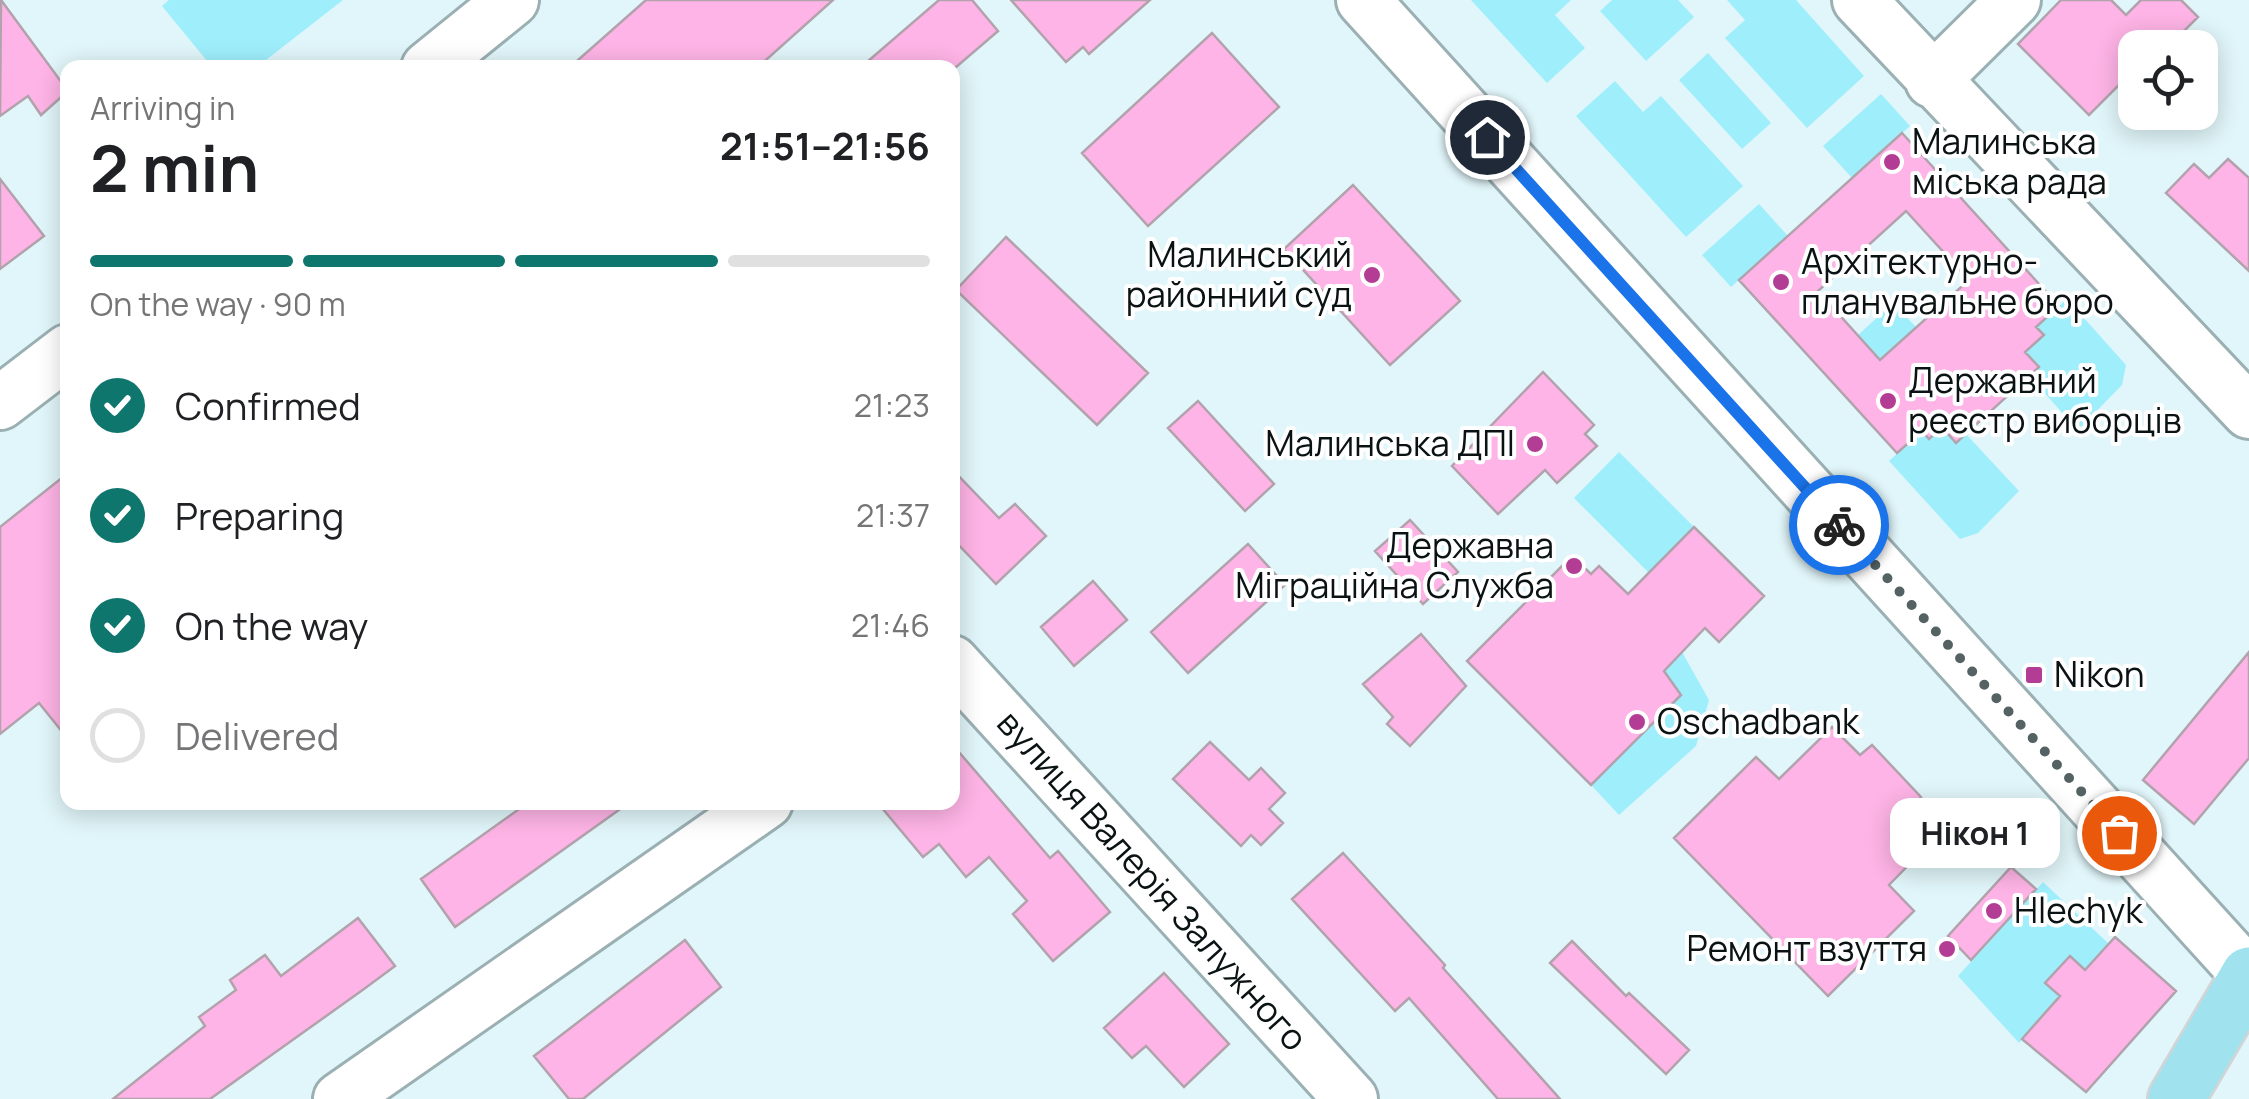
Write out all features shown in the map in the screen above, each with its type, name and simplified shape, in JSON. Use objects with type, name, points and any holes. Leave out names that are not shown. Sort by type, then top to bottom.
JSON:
[{"type":"main road","points":[[2176,1099],[2249,976]]},
{"type":"street","points":[[438,60],[512,0]]},
{"type":"street","points":[[1363,0],[2249,976]]},
{"type":"street","points":[[1859,0],[2249,412]]},
{"type":"street","points":[[1932,81],[2014,0]]},
{"type":"street","points":[[0,404],[60,356]]},
{"type":"street","name":"вулиця Валерія Залужного","points":[[960,674],[1352,1099]]},
{"type":"street","points":[[340,1099],[755,810]]},
{"type":"shaded area","points":[[169,0],[343,0],[266,60],[206,60],[162,6]]},
{"type":"shaded area","points":[[1471,0],[1571,0],[1555,15],[1585,48],[1547,83]]},
{"type":"shaded area","points":[[1612,0],[1678,0],[1694,17],[1646,61],[1600,11]]},
{"type":"shaded area","points":[[1727,0],[1796,0],[1864,76],[1807,128],[1725,38],[1745,20]]},
{"type":"shaded area","points":[[1708,53],[1771,123],[1742,149],[1679,80]]},
{"type":"shaded area","points":[[1615,81],[1643,112],[1661,96],[1743,186],[1686,237],[1576,116]]},
{"type":"shaded area","points":[[1881,94],[1910,126],[1852,178],[1823,146]]},
{"type":"shaded area","points":[[1759,204],[1788,236],[1731,287],[1702,255]]},
{"type":"shaded area","points":[[2067,299],[2126,365],[2122,385],[2078,430],[2029,376],[2038,367],[2025,352],[2043,336],[2036,327]]},
{"type":"shaded area","points":[[1893,303],[1916,327],[1880,360],[1858,335]]},
{"type":"shaded area","points":[[1942,427],[1956,442],[1966,434],[2019,491],[1978,533],[1960,539],[1889,461],[1922,431],[1929,439]]},
{"type":"shaded area","points":[[1619,452],[1694,527],[1649,573],[1574,498]]},
{"type":"shaded area","points":[[1682,652],[1709,700],[1696,746],[1619,815],[1591,785],[1681,695],[1664,671]]},
{"type":"shaded area","points":[[2043,882],[2109,944],[2085,970],[2071,957],[2046,983],[2060,996],[2019,1043],[1958,976]]},
{"type":"building","points":[[1,0],[60,80],[60,98],[41,115],[28,96],[0,116]]},
{"type":"building","points":[[646,0],[833,0],[766,60],[578,60]]},
{"type":"building","points":[[939,0],[972,0],[998,31],[960,64],[960,60],[869,60]]},
{"type":"building","points":[[1011,0],[1150,0],[1089,54],[1083,47],[1066,62]]},
{"type":"building","points":[[2061,0],[2111,0],[2126,15],[2141,0],[2181,0],[2198,17],[2185,30],[2118,30],[2118,86],[2089,115],[2018,44]]},
{"type":"building","points":[[1212,33],[1279,107],[1148,226],[1082,153]]},
{"type":"building","points":[[1902,133],[2059,306],[2036,327],[2044,335],[2025,352],[2039,367],[1956,443],[1942,427],[1929,439],[1922,431],[1897,453],[1739,280]],"holes":[[[1906,211],[1969,280],[1880,360],[1818,291]]]},
{"type":"building","points":[[2228,159],[2249,178],[2249,271],[2166,193],[2194,164],[2209,178]]},
{"type":"building","points":[[0,179],[44,236],[0,269]]},
{"type":"building","name":"Малинський районний суд","points":[[1353,185],[1460,301],[1390,365],[1284,249]]},
{"type":"building","points":[[1006,237],[1148,373],[1097,425],[960,294],[960,286]]},
{"type":"building","name":"Малинська ДПІ","points":[[1543,372],[1594,425],[1585,434],[1597,446],[1557,483],[1545,470],[1498,514],[1452,466]]},
{"type":"building","points":[[1198,401],[1274,484],[1245,511],[1168,428]]},
{"type":"building","points":[[960,477],[999,518],[1015,504],[1046,536],[996,584],[960,546]]},
{"type":"building","points":[[60,479],[60,729],[39,703],[0,734],[0,527]]},
{"type":"building","points":[[1410,520],[1458,572],[1423,604],[1375,551]]},
{"type":"building","points":[[1694,527],[1764,596],[1719,642],[1705,628],[1664,671],[1681,695],[1591,785],[1467,661],[1572,556],[1591,574],[1599,566],[1628,594]]},
{"type":"building","points":[[1248,544],[1285,585],[1188,673],[1151,632]]},
{"type":"building","points":[[1093,581],[1127,620],[1074,666],[1041,627]]},
{"type":"building","points":[[1421,634],[1466,686],[1410,746],[1387,724],[1393,717],[1363,684]]},
{"type":"building","points":[[2249,652],[2249,758],[2194,824],[2143,780]]},
{"type":"building","points":[[1832,727],[1860,755],[1872,745],[1921,797],[1913,807],[1938,835],[1889,885],[1914,911],[1828,996],[1674,838],[1756,757],[1779,779]]},
{"type":"building","points":[[1210,742],[1249,780],[1261,768],[1285,793],[1269,809],[1283,823],[1261,845],[1251,835],[1241,846],[1173,779]]},
{"type":"building","points":[[960,753],[1050,858],[1058,851],[1110,912],[1053,961],[1013,914],[1027,901],[989,857],[966,877],[939,844],[923,857],[884,810],[960,810]]},
{"type":"building","points":[[518,810],[619,810],[455,927],[421,879]]},
{"type":"building","points":[[1343,853],[1560,1099],[1498,1099],[1409,998],[1395,1011],[1292,899]]},
{"type":"building","points":[[2011,867],[2036,889],[1971,960],[1948,936]]},
{"type":"building","points":[[358,918],[395,966],[364,989],[210,1099],[113,1099],[205,1026],[199,1017],[236,990],[230,980],[265,955],[281,976]]},
{"type":"building","points":[[2115,937],[2176,991],[2086,1092],[2022,1039],[2060,996],[2045,983],[2070,956],[2085,970]]},
{"type":"building","points":[[685,940],[721,987],[583,1099],[569,1099],[534,1056]]},
{"type":"building","points":[[1572,941],[1626,996],[1629,993],[1689,1050],[1666,1074],[1550,963]]},
{"type":"building","points":[[1164,973],[1229,1044],[1184,1087],[1146,1046],[1132,1058],[1104,1028]]},
{"type":"way so far","points":[[1839,525],[2119,833]]},
{"type":"place","name":"Малинська міська рада","points":[[1892,162]]},
{"type":"place","name":"Малинський районний суд","points":[[1372,275]]},
{"type":"place","name":"Архітектурно- планувальне бюро","points":[[1781,282]]},
{"type":"place","name":"Державний реєстр виборців","points":[[1888,401]]},
{"type":"place","name":"Малинська ДПІ","points":[[1535,444]]},
{"type":"place","name":"Державна Міграційна Служба","points":[[1574,566]]},
{"type":"place","name":"Nikon","points":[[2034,675]]},
{"type":"place","name":"Oschadbank","points":[[1637,722]]},
{"type":"place","name":"Нікон 1","points":[[2119,833]]},
{"type":"place","name":"Hlechyk","points":[[1994,911]]},
{"type":"place","name":"Ремонт взуття","points":[[1947,949]]},
{"type":"route","points":[[1487,137],[1839,525]]}]
